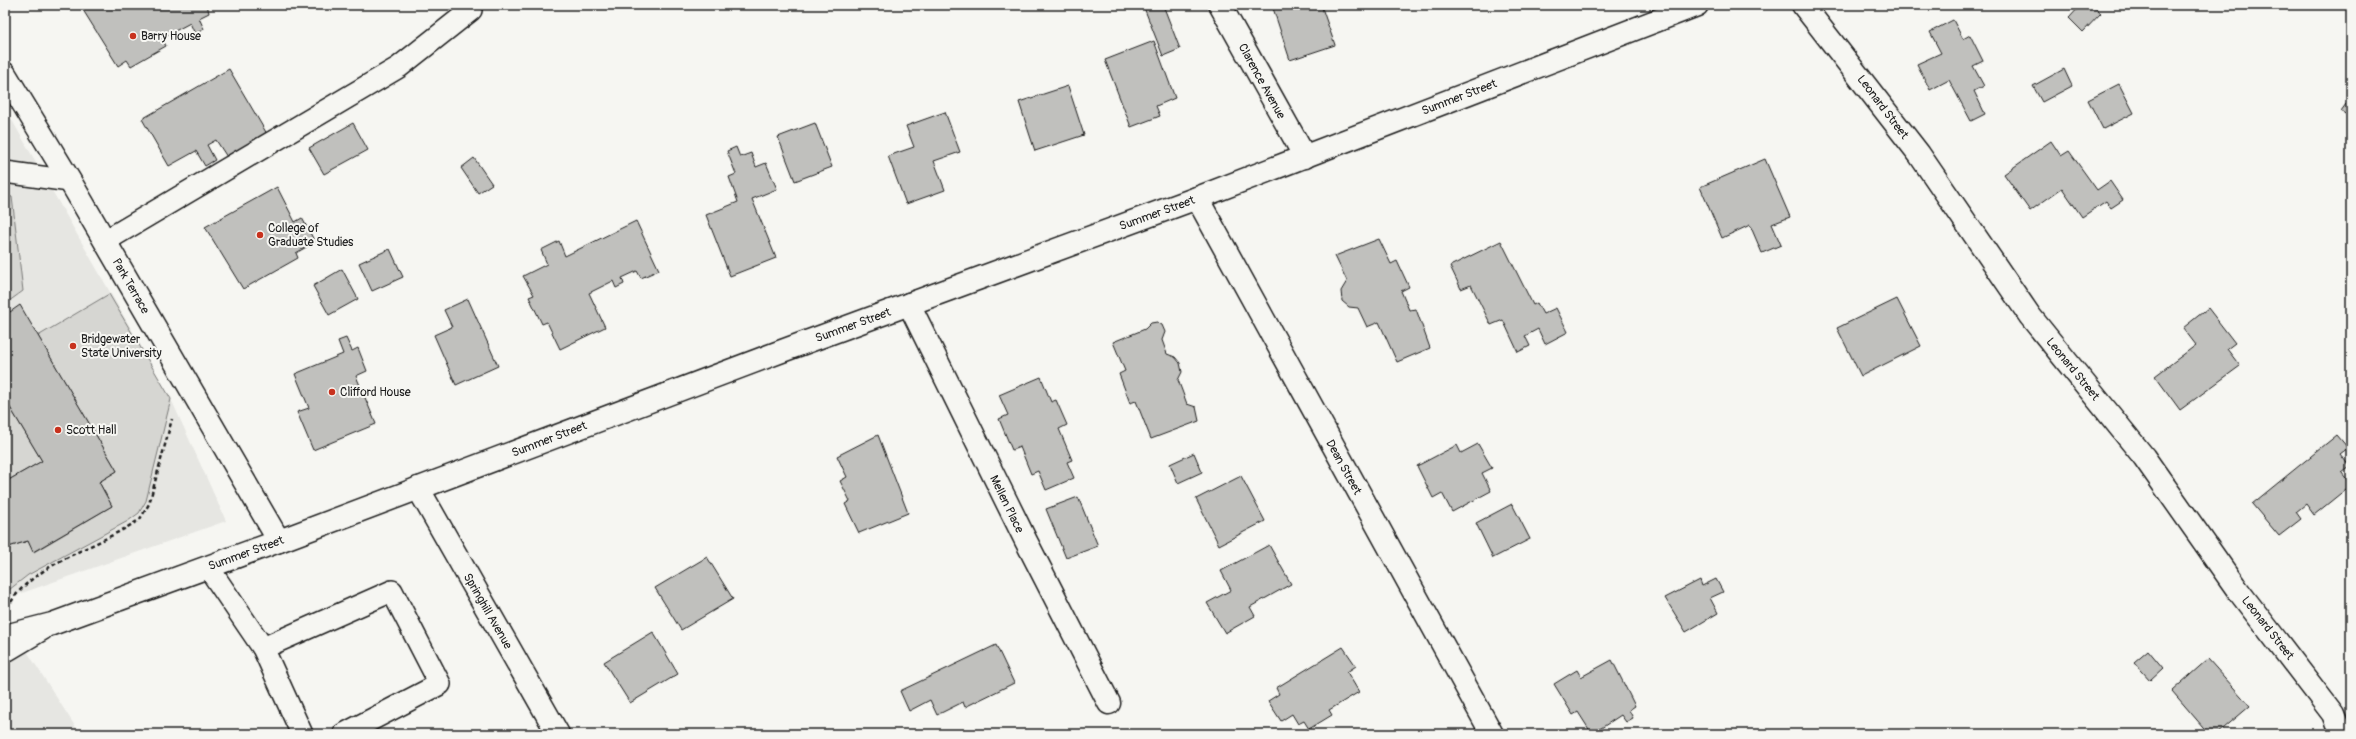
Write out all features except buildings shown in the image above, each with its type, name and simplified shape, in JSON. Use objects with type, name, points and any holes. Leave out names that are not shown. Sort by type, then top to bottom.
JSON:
[{"type":"street","name":"Clarence Avenue","points":[[1220,5],[1305,157]]},
{"type":"street","name":"Summer Street","points":[[5,636],[52,624],[279,541],[909,304],[1197,198],[1697,5]]},
{"type":"street","name":"Leonard Street","points":[[1803,5],[1918,154],[2030,316],[2144,457],[2237,589],[2333,714],[2342,734]]},
{"type":"street","name":"Park Terrace","points":[[5,74],[70,181],[279,541]]},
{"type":"street","name":"Dean Street","points":[[1197,198],[1492,734]]},
{"type":"street","name":"Mellen Place","points":[[909,304],[1022,534],[1109,703]]},
{"type":"street","name":"Springhill Avenue","points":[[418,488],[558,734]]},
{"type":"street","points":[[5,651],[52,624]]},
{"type":"lane","points":[[105,241],[399,67],[471,10],[471,5]]},
{"type":"lane","points":[[5,172],[70,181]]},
{"type":"lane","points":[[208,567],[263,648],[302,734]]},
{"type":"lane","points":[[263,648],[392,591],[440,684],[344,734]]},
{"type":"path","points":[[12,602],[18,591],[37,575],[140,519],[151,499],[184,376]]},
{"type":"shaded area","name":"Bridgewater State University","points":[[5,108],[171,399],[226,521],[5,599]]},
{"type":"shaded area","points":[[5,195],[12,197],[23,291],[5,304]]},
{"type":"shaded area","points":[[109,294],[171,399],[146,501],[139,513],[128,521],[28,575],[5,593],[5,548],[28,541],[34,552],[112,506],[99,482],[117,471],[38,336]]},
{"type":"shaded area","points":[[5,399],[42,461],[5,482]]},
{"type":"shaded area","points":[[5,617],[80,734],[5,734]]},
{"type":"place","name":"Barry House","points":[[133,36]]},
{"type":"place","name":"College of Graduate Studies","points":[[260,235]]},
{"type":"place","name":"Bridgewater State University","points":[[73,346]]},
{"type":"place","name":"Clifford House","points":[[332,392]]},
{"type":"place","name":"Scott Hall","points":[[58,430]]}]
